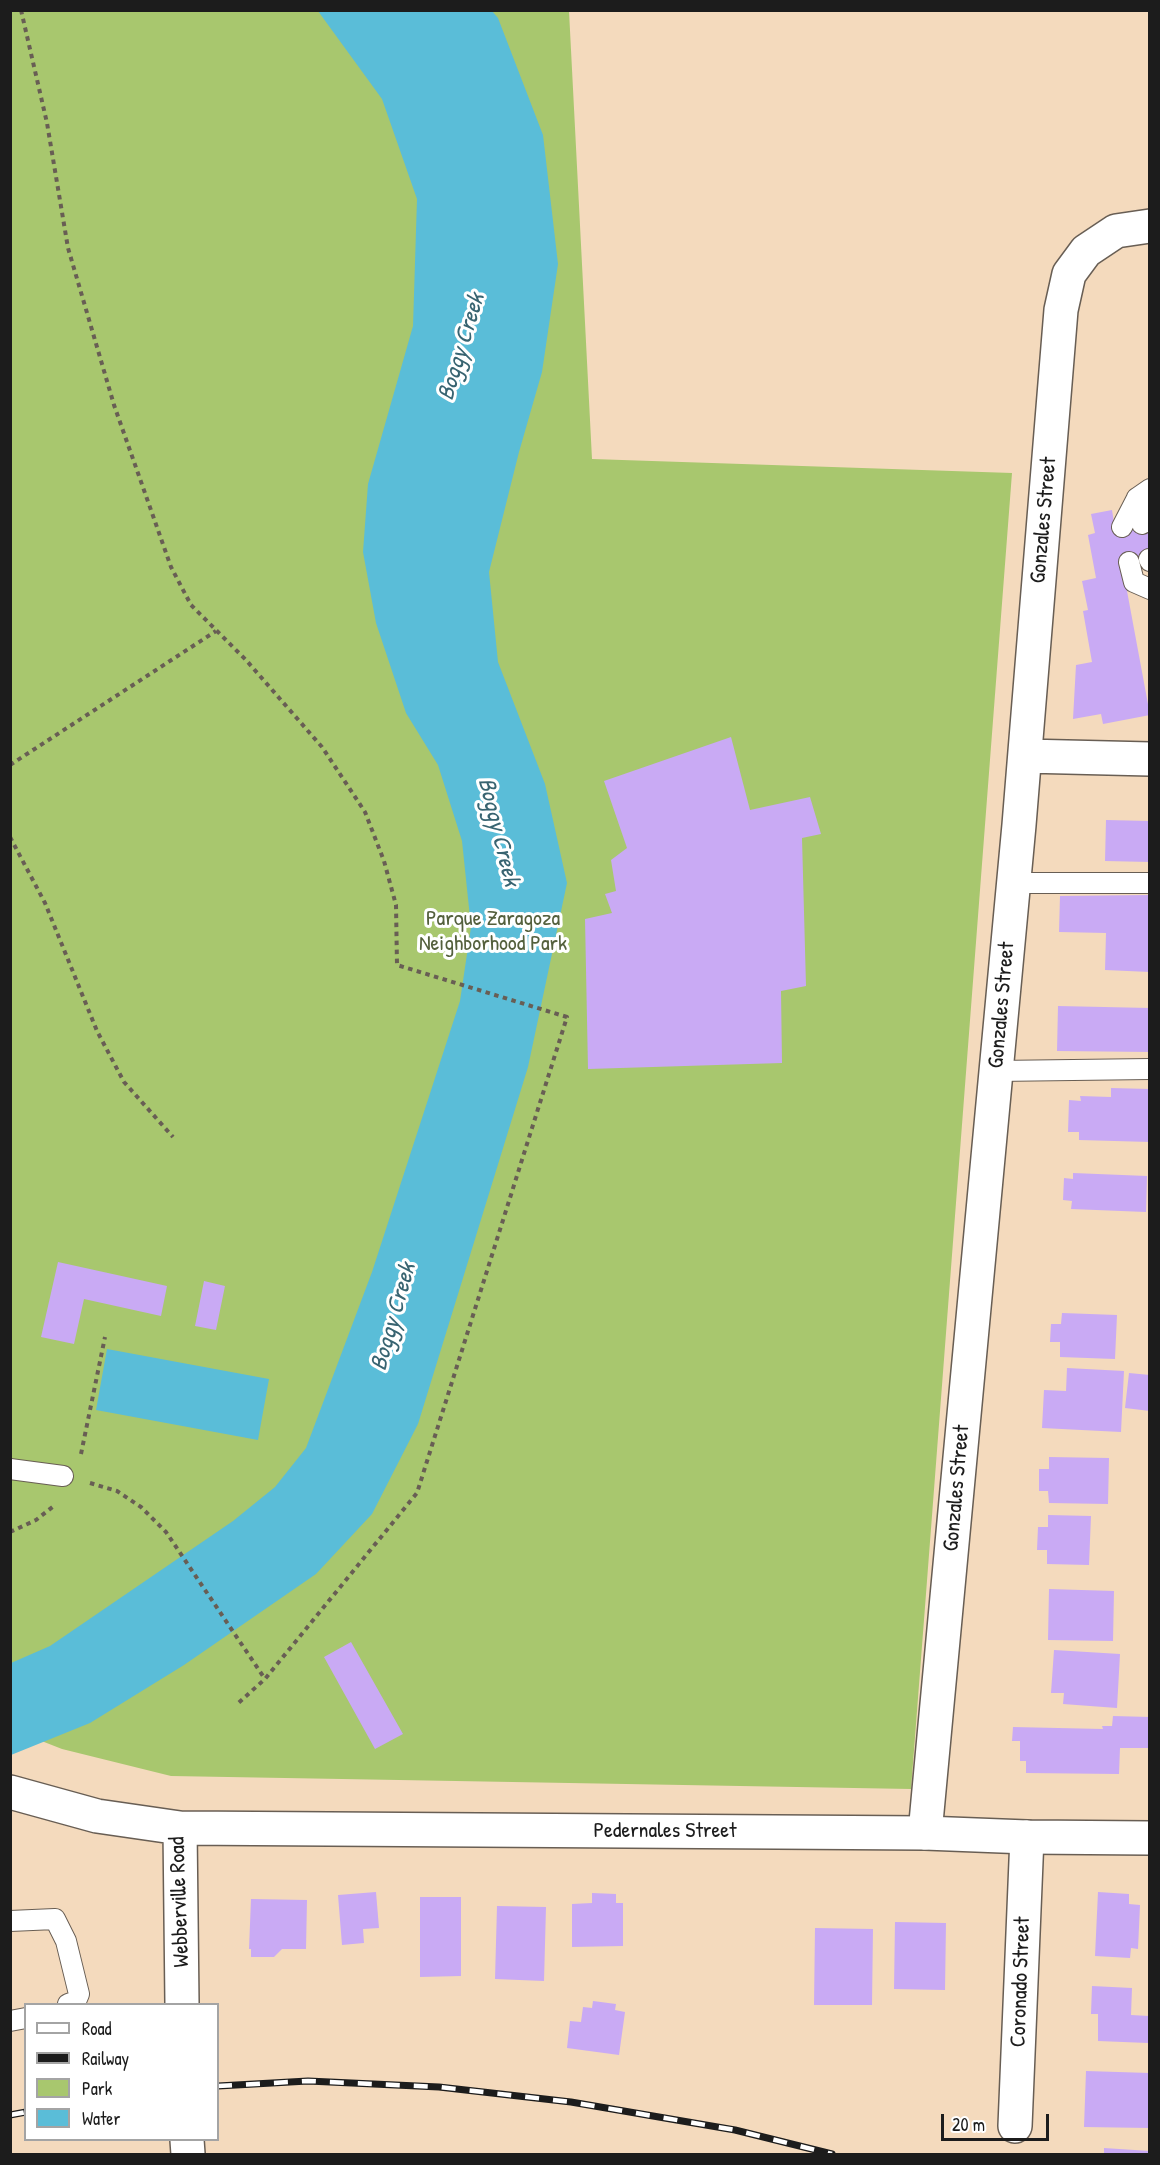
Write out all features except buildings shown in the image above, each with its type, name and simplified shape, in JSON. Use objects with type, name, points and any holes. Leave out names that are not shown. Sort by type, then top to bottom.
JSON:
[{"type":"street","name":"Gonzales Street","points":[[925,1833],[1014,883],[1060,310],[1069,274],[1086,251],[1116,231],[1149,226]]},
{"type":"street","points":[[1025,756],[1149,759]]},
{"type":"street","name":"Webberville Road","points":[[10,1792],[97,1816],[180,1828],[182,2003]]},
{"type":"street","name":"Pedernales Street","points":[[180,1828],[925,1833],[1149,1838]]},
{"type":"street","name":"Coronado Street","points":[[1015,2126],[1027,1837]]},
{"type":"lane","points":[[1142,524],[1143,494]]},
{"type":"lane","points":[[1122,527],[1143,494]]},
{"type":"lane","points":[[1129,562],[1134,582],[1149,589]]},
{"type":"lane","points":[[1014,883],[1149,883]]},
{"type":"lane","points":[[996,1071],[1149,1069]]},
{"type":"lane","points":[[10,1469],[70,1477]]},
{"type":"lane","points":[[10,1921],[55,1919],[66,1941],[79,1994],[76,2001],[71,2003]]},
{"type":"path","points":[[21,10],[47,123],[68,248],[114,405],[171,567],[191,606],[246,660],[322,747],[365,812],[384,861],[396,905],[397,965],[567,1017],[417,1493],[265,1679],[236,1706]]},
{"type":"path","points":[[10,765],[216,631]]},
{"type":"path","points":[[10,837],[45,903],[98,1031],[124,1082],[173,1137]]},
{"type":"path","points":[[10,1532],[36,1520],[57,1503],[70,1477],[105,1337]]},
{"type":"path","points":[[70,1477],[117,1491],[141,1507],[166,1532],[237,1634],[265,1679]]},
{"type":"green space","name":"Parque Zaragoza Neighborhood Park","points":[[11,11],[569,11],[592,459],[1012,473],[911,1789],[171,1776],[62,1749],[11,1729]]},
{"type":"water","name":"Boggy Creek","points":[[318,11],[492,11],[498,18],[543,135],[558,264],[542,372],[489,572],[498,662],[545,784],[567,883],[528,1067],[418,1424],[372,1514],[316,1574],[184,1665],[90,1723],[11,1755],[11,1663],[50,1646],[233,1521],[275,1487],[306,1448],[372,1272],[460,1001],[471,927],[462,841],[438,765],[406,713],[376,623],[363,552],[368,484],[413,326],[417,199],[382,99]]},
{"type":"water","points":[[107,1349],[269,1379],[258,1440],[96,1410]]},
{"type":"railway","points":[[219,2086],[308,2081],[439,2087],[571,2102],[735,2130],[832,2154]]},
{"type":"railway","points":[[10,2115],[24,2112]]}]
